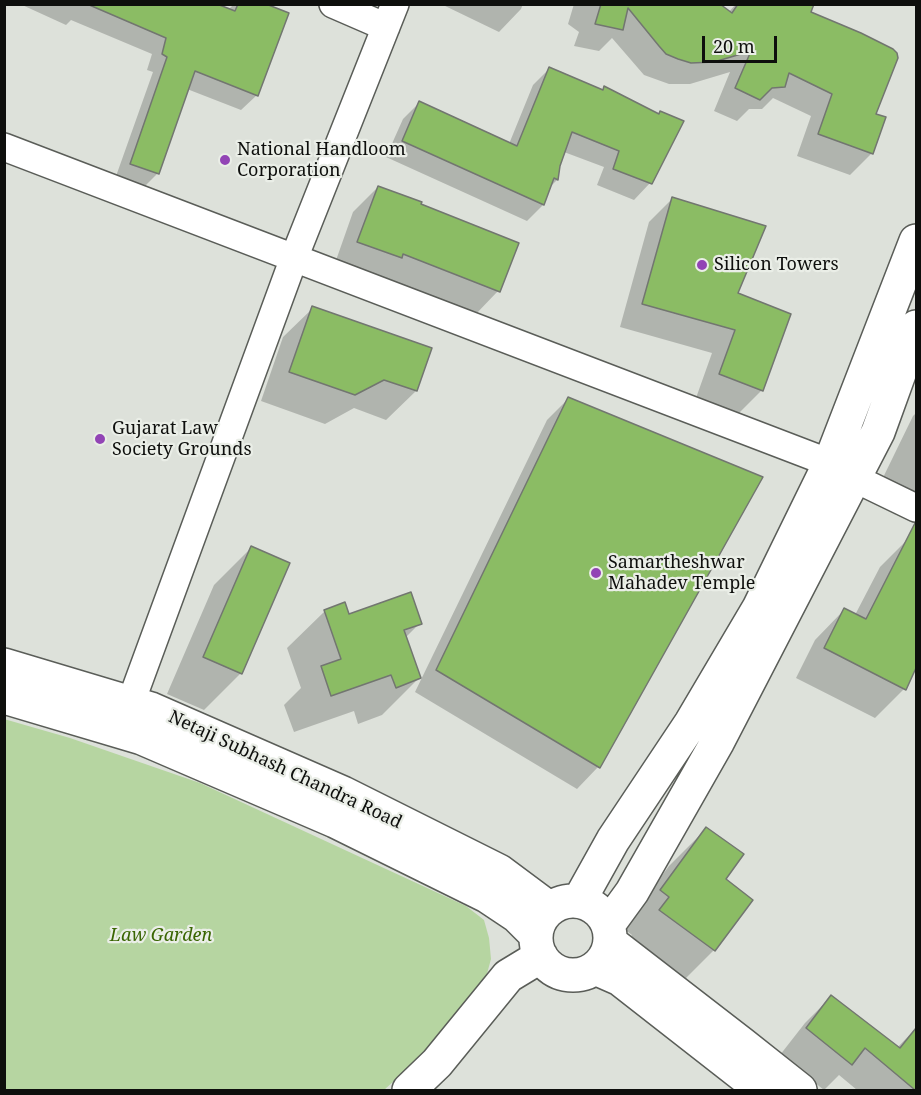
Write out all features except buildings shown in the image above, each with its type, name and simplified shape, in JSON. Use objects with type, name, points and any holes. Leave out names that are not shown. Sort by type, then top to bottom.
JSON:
[{"type":"main road","points":[[842,471],[916,241]]},
{"type":"main road","points":[[442,1090],[526,990],[573,939],[613,840],[691,723],[842,471],[878,432],[916,327]]},
{"type":"main road","name":"Netaji Subhash Chandra Road","points":[[4,665],[151,709],[354,799],[499,871],[620,979],[762,1090]]},
{"type":"main road","name":"Netaji Subhash Chandra Road","points":[[4,698],[142,738],[335,821],[487,896],[517,916],[573,939],[742,1044],[800,1090]]},
{"type":"main road","points":[[409,1090],[437,1063],[508,976],[573,939]]},
{"type":"street","points":[[131,702],[294,258],[391,16],[333,4]]},
{"type":"street","points":[[4,147],[842,471],[916,508]]},
{"type":"green space","name":"Law Garden","points":[[4,719],[70,738],[200,783],[466,906],[484,920],[489,938],[491,959],[485,981],[415,1062],[384,1090],[5,1090]]},
{"type":"place","name":"National Handloom Corporation","points":[[225,160]]},
{"type":"place","name":"Silicon Towers","points":[[702,265]]},
{"type":"place","name":"Gujarat Law Society Grounds","points":[[100,439]]},
{"type":"place","name":"Samartheshwar Mahadev Temple","points":[[596,573]]}]
